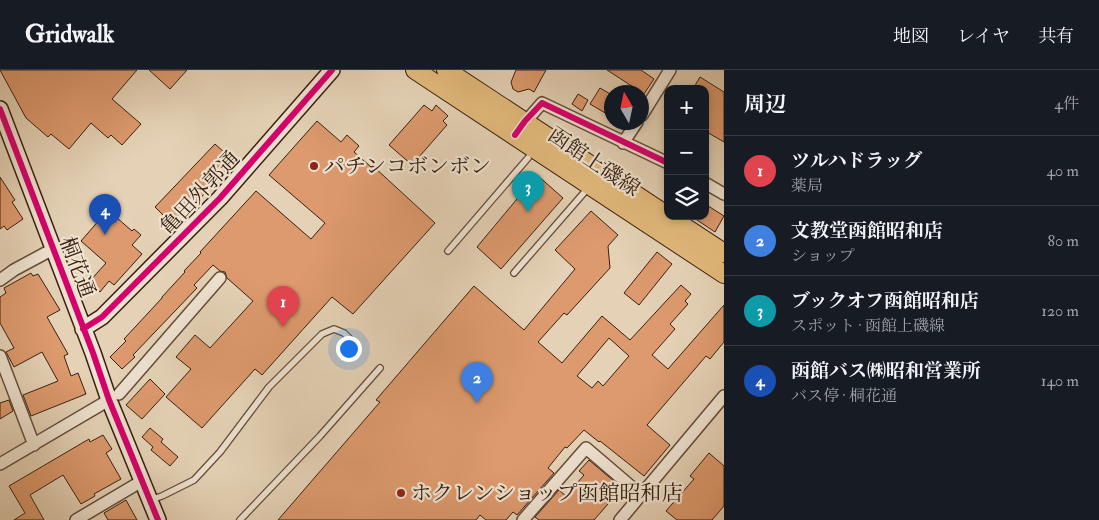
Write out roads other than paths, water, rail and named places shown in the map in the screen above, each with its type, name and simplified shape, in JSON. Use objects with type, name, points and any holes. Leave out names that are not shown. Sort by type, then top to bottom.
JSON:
[{"type":"main road","name":"函館上磯線","points":[[415,70],[520,128],[724,254]]},
{"type":"main road","name":"函館上磯線","points":[[446,70],[590,186],[724,274]]},
{"type":"street","name":"亀田外郭通","points":[[83,329],[102,317],[220,198],[332,70]]},
{"type":"street","points":[[649,104],[670,70]]},
{"type":"street","points":[[520,128],[542,103],[664,161]]},
{"type":"street","name":"桐花通","points":[[0,108],[83,329],[114,397],[142,481],[158,520]]},
{"type":"street","points":[[624,143],[631,130]]},
{"type":"street","points":[[709,185],[724,194]]},
{"type":"street","points":[[0,280],[52,249]]},
{"type":"street","points":[[0,464],[114,397],[220,278]]},
{"type":"street","points":[[0,356],[4,382],[34,445]]},
{"type":"street","points":[[620,520],[724,396]]},
{"type":"street","points":[[524,520],[586,448],[641,495]]},
{"type":"street","points":[[76,520],[142,481]]},
{"type":"lane","points":[[448,251],[528,158]]},
{"type":"lane","points":[[514,273],[590,186]]},
{"type":"lane","points":[[150,500],[194,480],[220,452],[270,387],[322,334],[334,330],[344,333],[356,345]]},
{"type":"lane","points":[[240,520],[320,436],[380,368]]},
{"type":"place","name":"パチンコボンボン","points":[[314,166]]},
{"type":"place","name":"ブックオフ函館昭和店","points":[[528,212]]},
{"type":"place","name":"函館バス㈱昭和営業所","points":[[105,235]]},
{"type":"place","name":"ツルハドラッグ","points":[[283,327]]},
{"type":"place","name":"文教堂函館昭和店","points":[[477,403]]},
{"type":"place","name":"ホクレンショップ函館昭和店","points":[[401,493]]}]
